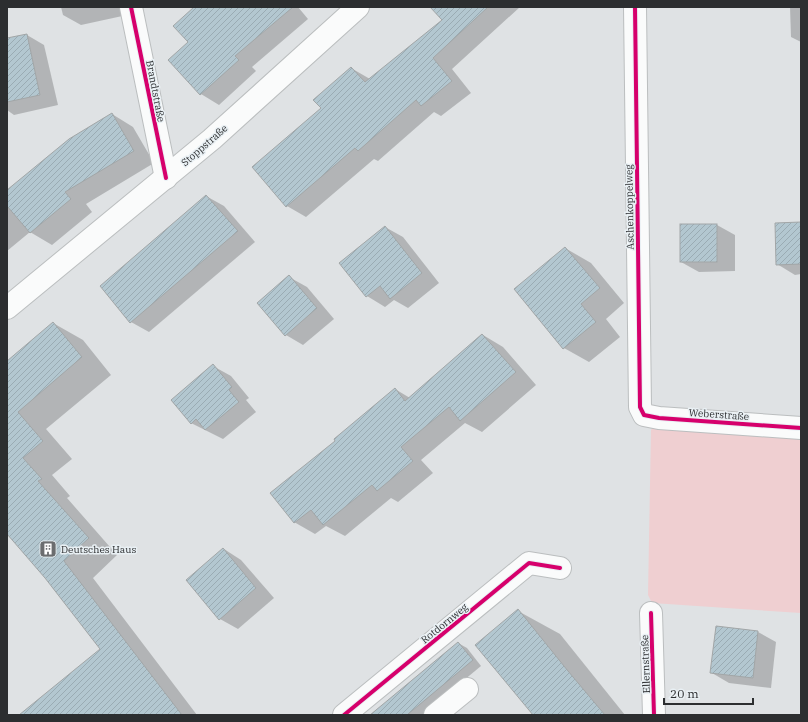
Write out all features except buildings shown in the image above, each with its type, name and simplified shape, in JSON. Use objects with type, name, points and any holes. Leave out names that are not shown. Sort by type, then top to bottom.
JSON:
[{"type":"street","name":"Brandtstraße","points":[[131,7],[166,178]]},
{"type":"street","name":"Stoppstraße","points":[[7,308],[212,139],[358,7]]},
{"type":"street","name":"Aschenkoppelweg","points":[[635,7],[640,407]]},
{"type":"street","name":"Weberstraße","points":[[640,407],[644,415],[659,418],[801,428]]},
{"type":"street","name":"Rotdornweg","points":[[344,715],[529,563],[560,568]]},
{"type":"street","name":"Ellernstraße","points":[[651,613],[654,715]]},
{"type":"street","points":[[435,715],[467,689]]},
{"type":"shaded area","points":[[655,425],[801,435],[801,613],[652,603],[648,595],[651,430]]},
{"type":"cycle path","points":[[131,7],[166,178]]},
{"type":"cycle path","points":[[635,7],[640,407],[644,415],[659,418],[801,428]]},
{"type":"cycle path","points":[[344,715],[529,563],[560,568]]},
{"type":"cycle path","points":[[651,613],[654,715]]},
{"type":"place","name":"Deutsches Haus","points":[[48,549]]}]
